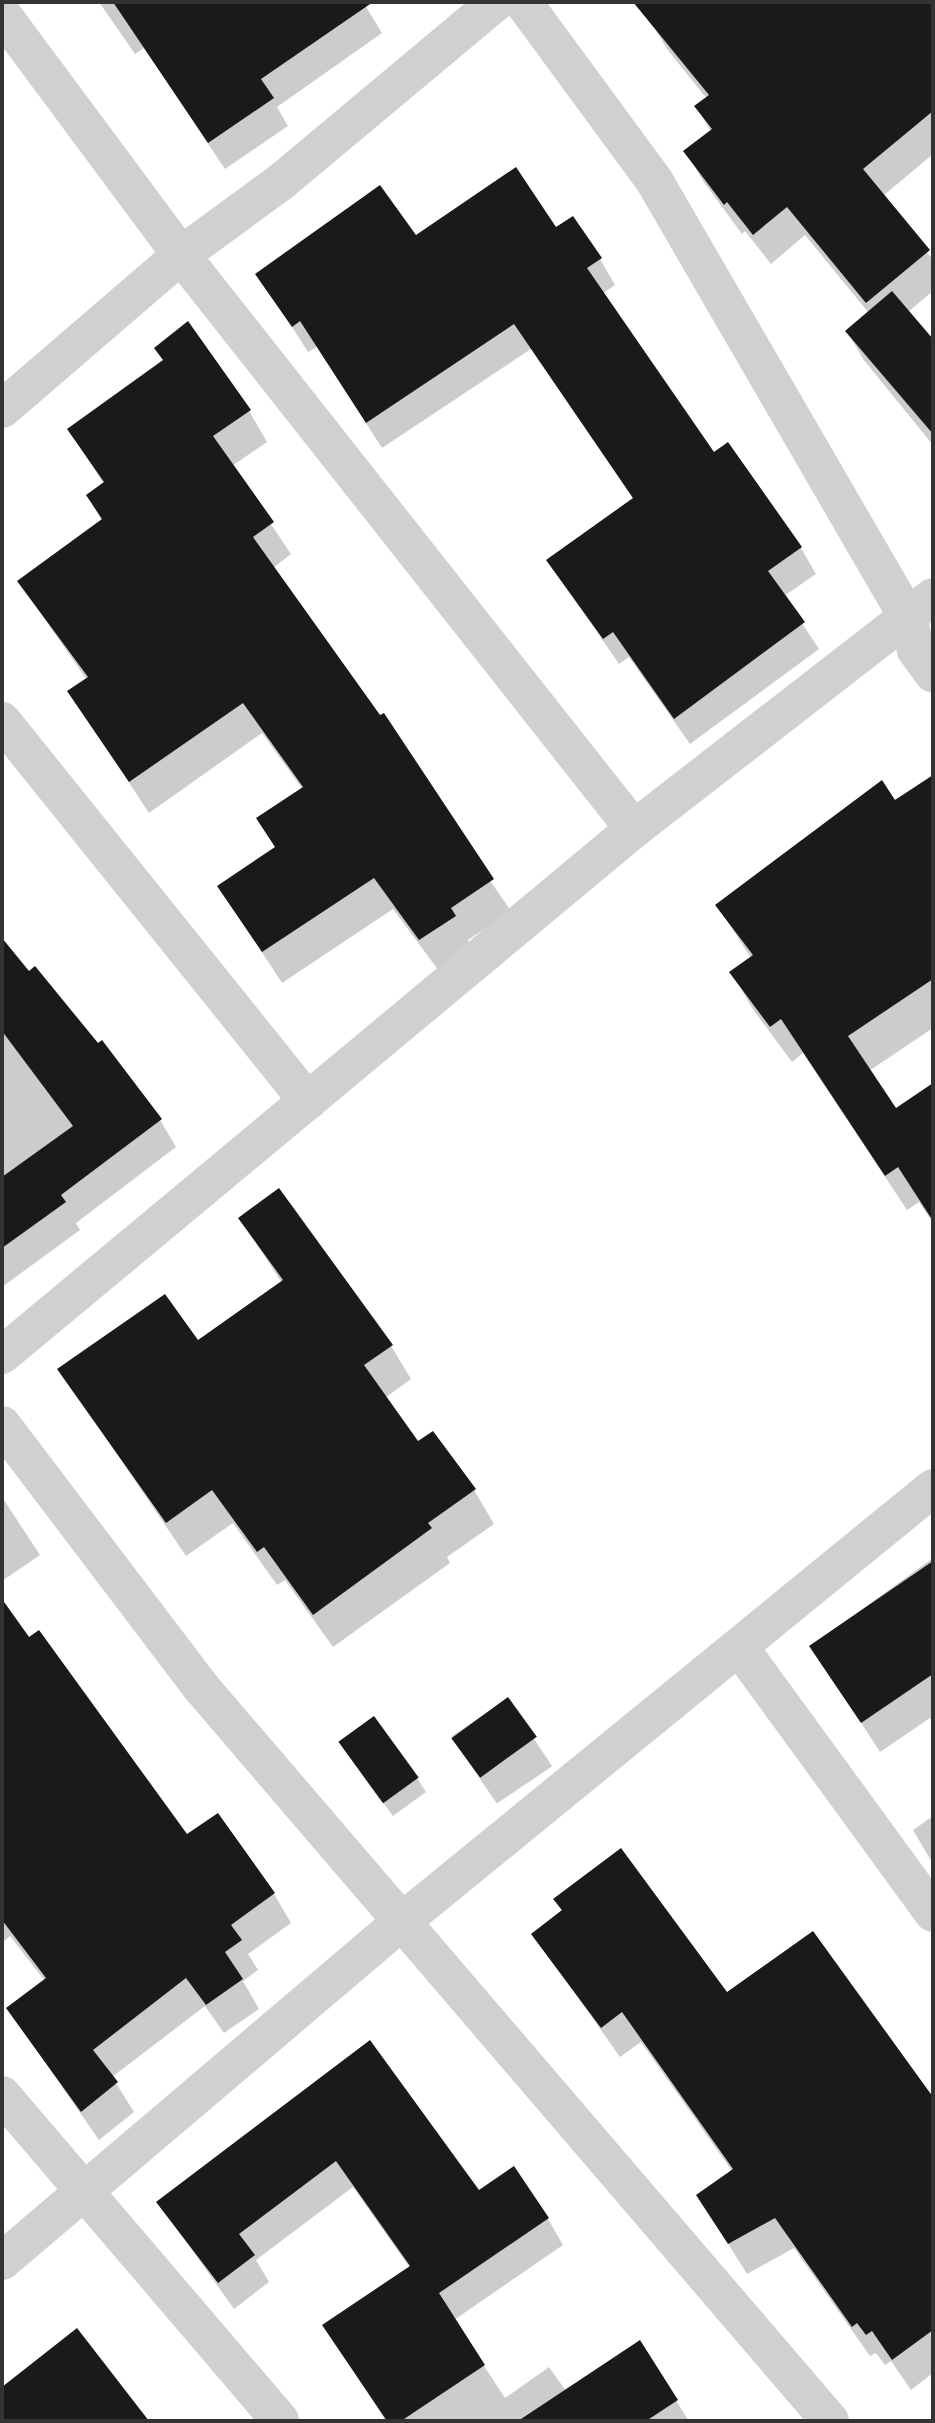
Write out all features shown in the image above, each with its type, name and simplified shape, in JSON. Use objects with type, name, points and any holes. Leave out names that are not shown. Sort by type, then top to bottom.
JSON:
[{"type":"street","points":[[2,409],[181,255],[282,181],[496,2]]},
{"type":"street","points":[[523,2],[655,182],[920,607],[916,650],[933,673]]},
{"type":"street","points":[[2,13],[181,255],[634,829]]},
{"type":"street","points":[[2,1355],[634,829],[920,607]]},
{"type":"street","points":[[2,722],[308,1101]]},
{"type":"street","points":[[2,1425],[200,1686],[400,1923],[830,2421]]},
{"type":"street","points":[[2,2261],[400,1923],[933,1488]]},
{"type":"street","points":[[740,1648],[933,1913]]},
{"type":"street","points":[[2,2095],[280,2421]]},
{"type":"building","points":[[113,2],[373,2],[261,79],[274,98],[208,143]]},
{"type":"building","points":[[633,2],[933,2],[933,111],[863,169],[930,250],[866,303],[787,207],[753,235],[727,202],[724,205],[683,151],[712,129],[694,106],[709,95]]},
{"type":"building","points":[[516,167],[556,227],[573,216],[602,258],[587,268],[714,452],[728,442],[802,547],[768,571],[805,622],[674,719],[613,632],[603,639],[546,560],[633,498],[514,324],[366,423],[300,321],[292,327],[255,274],[380,185],[416,235]]},
{"type":"building","points":[[892,291],[933,339],[933,434],[845,331]]},
{"type":"building","points":[[188,321],[251,410],[213,436],[274,522],[253,537],[380,715],[384,713],[494,879],[451,908],[456,916],[419,940],[374,878],[262,952],[217,886],[275,847],[256,818],[303,787],[243,703],[129,782],[67,691],[88,677],[17,581],[102,519],[86,495],[104,482],[67,429],[163,360],[154,348]]},
{"type":"building","points":[[933,775],[933,979],[848,1036],[896,1108],[933,1083],[933,1221],[898,1167],[885,1176],[781,1019],[770,1027],[729,972],[753,955],[715,905],[882,780],[895,800]]},
{"type":"building","points":[[2,938],[29,971],[35,966],[98,1043],[102,1040],[162,1119],[61,1195],[66,1202],[2,1248],[2,1177],[73,1126],[2,1031]]},
{"type":"building","points":[[279,1188],[393,1345],[364,1365],[418,1441],[433,1431],[476,1489],[428,1523],[432,1528],[313,1615],[264,1547],[257,1552],[212,1490],[166,1523],[57,1369],[165,1294],[198,1340],[283,1280],[238,1218]]},
{"type":"building","points":[[933,1561],[933,1674],[861,1723],[809,1646]]},
{"type":"building","points":[[2,1599],[29,1637],[39,1630],[187,1834],[218,1813],[275,1893],[231,1925],[242,1940],[225,1952],[243,1979],[206,2005],[186,1978],[93,2050],[118,2082],[81,2112],[6,2008],[46,1978],[2,1920]]},
{"type":"building","points":[[508,1697],[537,1737],[480,1778],[451,1738]]},
{"type":"building","points":[[374,1716],[419,1777],[383,1803],[338,1742]]},
{"type":"building","points":[[621,1848],[727,1992],[813,1931],[933,2097],[933,2330],[892,2360],[872,2331],[866,2335],[857,2323],[852,2327],[775,2218],[728,2244],[696,2195],[733,2169],[622,2012],[601,2028],[531,1934],[562,1910],[553,1899]]},
{"type":"building","points":[[370,2040],[479,2190],[514,2166],[549,2218],[439,2293],[485,2365],[401,2421],[387,2421],[322,2325],[410,2266],[336,2161],[239,2234],[255,2255],[218,2283],[156,2202]]},
{"type":"building","points":[[77,2328],[149,2421],[2,2421],[2,2387]]},
{"type":"building","points":[[640,2340],[678,2400],[646,2421],[518,2421]]}]
